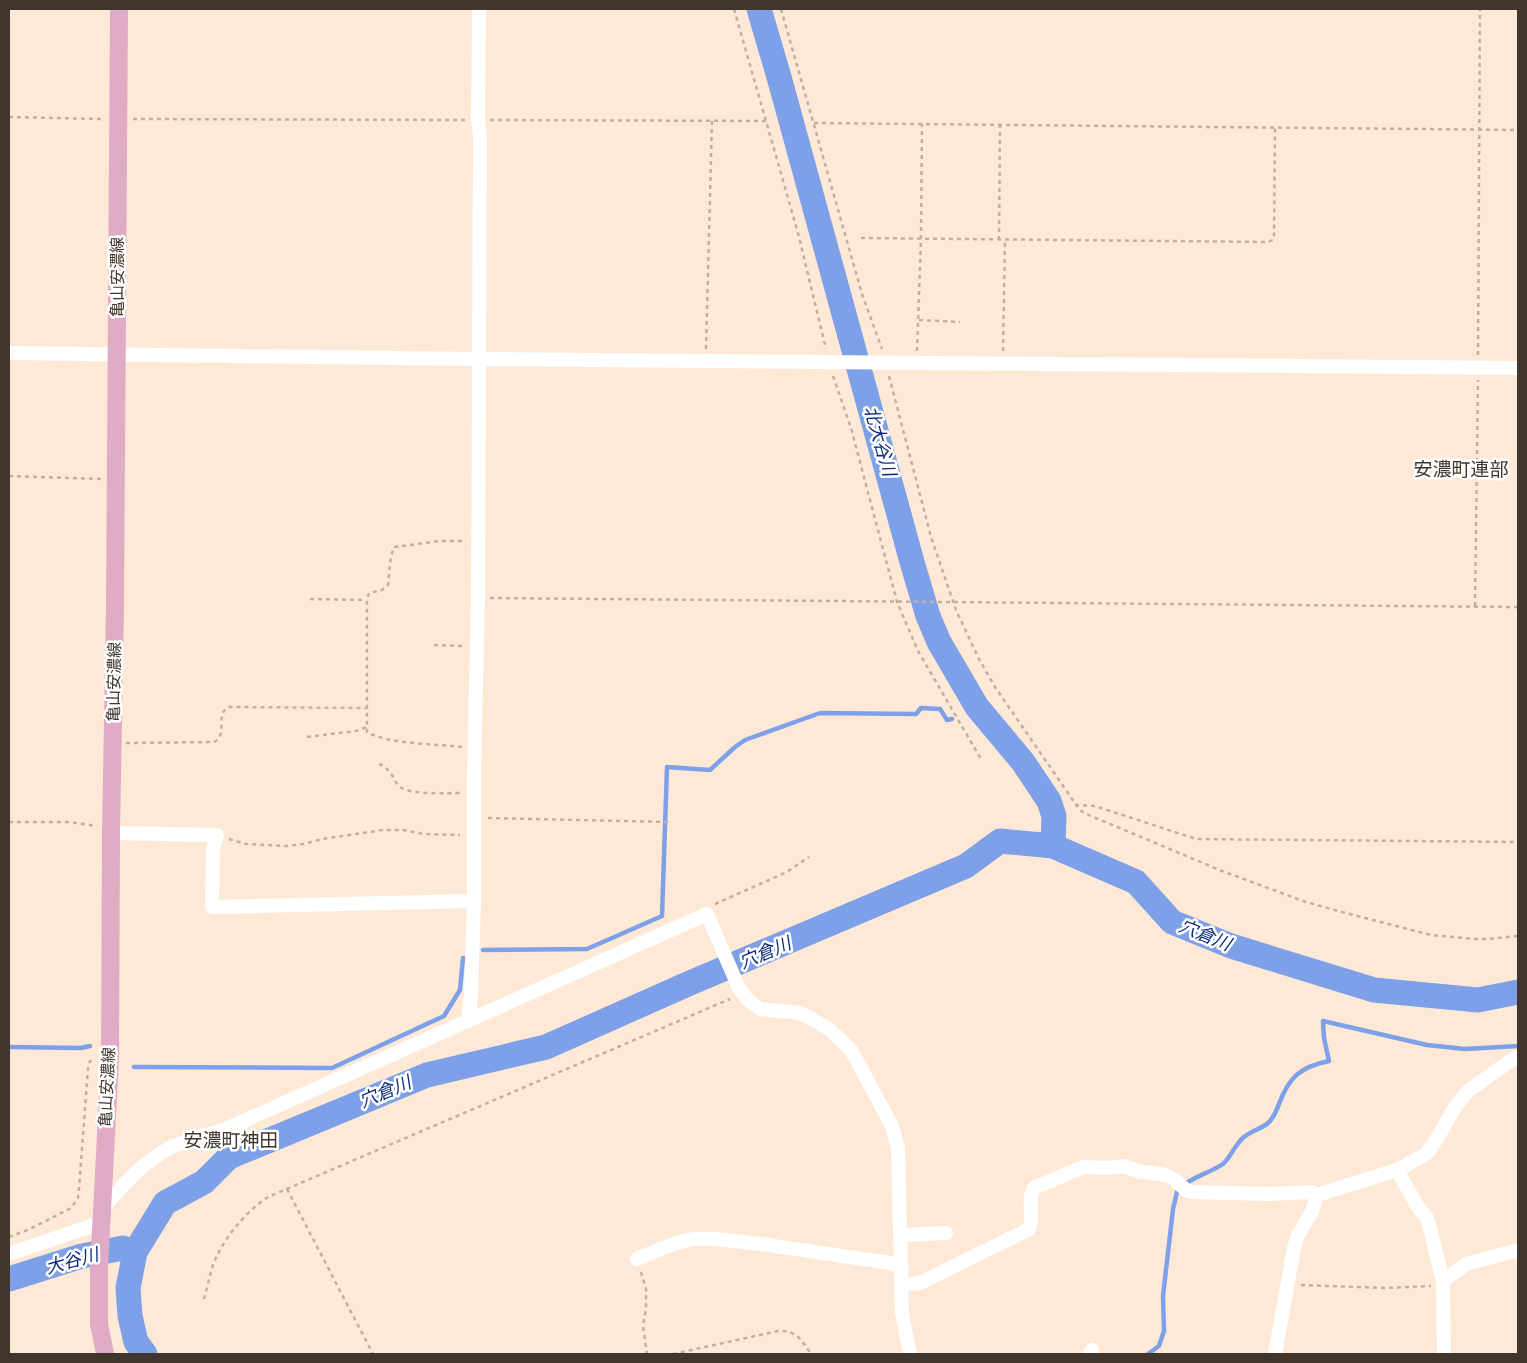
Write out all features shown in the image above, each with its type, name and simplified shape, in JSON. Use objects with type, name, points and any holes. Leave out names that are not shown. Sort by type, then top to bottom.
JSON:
[{"type":"main road","name":"亀山安濃線","points":[[105,1354],[99,1324],[99,1268],[109,1064],[119,9]]},
{"type":"street","points":[[468,1021],[471,995],[474,902],[474,748],[478,598],[479,9]]},
{"type":"street","points":[[9,353],[706,362],[917,362],[1518,368]]},
{"type":"street","points":[[111,830],[217,835],[213,849],[212,907],[474,902]]},
{"type":"street","points":[[9,1254],[100,1222],[143,1167],[157,1154],[228,1128],[706,914],[741,991],[747,999],[760,1009],[800,1013],[830,1030],[851,1050],[892,1126],[898,1148],[902,1314],[910,1354]]},
{"type":"street","points":[[902,1284],[920,1283],[1028,1230],[1031,1224],[1030,1196],[1034,1188],[1083,1167],[1108,1168],[1124,1166],[1137,1171],[1166,1175],[1191,1192],[1269,1194],[1312,1192],[1317,1195],[1397,1170],[1427,1153],[1455,1107],[1468,1091],[1518,1057]]},
{"type":"street","points":[[1397,1170],[1418,1207],[1427,1218],[1443,1281],[1444,1354]]},
{"type":"street","points":[[1275,1354],[1294,1248],[1298,1235],[1312,1212],[1317,1195]]},
{"type":"street","points":[[901,1235],[946,1233]]},
{"type":"street","points":[[637,1259],[675,1244],[701,1239],[777,1246],[890,1263],[902,1267]]},
{"type":"street","points":[[1443,1281],[1466,1264],[1518,1250]]},
{"type":"path","points":[[734,9],[798,233],[831,363],[851,428],[897,602],[918,650],[980,759]]},
{"type":"path","points":[[781,9],[862,294],[885,362],[931,537],[953,601],[990,680],[1076,805],[1084,813],[1200,862],[1314,904],[1431,935],[1475,939],[1518,936]]},
{"type":"path","points":[[1475,606],[1480,9]]},
{"type":"path","points":[[9,117],[766,121]]},
{"type":"path","points":[[706,362],[712,120]]},
{"type":"path","points":[[814,123],[1518,130]]},
{"type":"path","points":[[917,362],[922,124]]},
{"type":"path","points":[[999,240],[1000,125]]},
{"type":"path","points":[[861,238],[1268,242],[1273,240],[1274,237],[1275,127]]},
{"type":"path","points":[[1003,363],[1005,240]]},
{"type":"path","points":[[919,320],[960,322]]},
{"type":"path","points":[[9,476],[116,480]]},
{"type":"path","points":[[474,748],[394,740],[375,737],[367,732],[367,600],[369,593],[382,590],[388,585],[391,556],[394,547],[440,541],[477,541]]},
{"type":"path","points":[[478,598],[1518,607]]},
{"type":"path","points":[[310,599],[367,600]]},
{"type":"path","points":[[434,645],[461,645],[477,648]]},
{"type":"path","points":[[112,743],[214,742],[219,740],[222,735],[222,713],[224,709],[229,707],[367,708]]},
{"type":"path","points":[[307,737],[356,731],[367,727]]},
{"type":"path","points":[[379,764],[391,772],[400,788],[427,793],[474,793]]},
{"type":"path","points":[[1076,805],[1095,806],[1196,839],[1518,842]]},
{"type":"path","points":[[474,818],[668,822]]},
{"type":"path","points":[[9,822],[69,822],[111,830]]},
{"type":"path","points":[[217,835],[224,835],[229,840],[246,844],[286,846],[383,830],[403,830],[443,835],[474,834]]},
{"type":"path","points":[[706,914],[716,903],[787,872],[810,857]]},
{"type":"path","points":[[204,1299],[212,1267],[221,1249],[239,1223],[268,1197],[741,991]]},
{"type":"path","points":[[9,1238],[30,1230],[75,1204],[78,1198],[90,1061],[109,1064]]},
{"type":"path","points":[[287,1189],[373,1354]]},
{"type":"path","points":[[637,1259],[646,1290],[646,1308],[642,1326],[646,1354]]},
{"type":"path","points":[[1288,1283],[1302,1286],[1407,1288],[1432,1286],[1443,1281]]},
{"type":"path","points":[[673,1354],[784,1331],[796,1335],[811,1354]]},
{"type":"waterway","name":"北大谷川","points":[[759,9],[928,616],[939,642],[977,707],[1023,762],[1049,801],[1054,816],[1053,846]]},
{"type":"waterway","points":[[483,950],[587,949],[662,916],[667,767],[710,770],[745,740],[820,713],[916,714],[921,708],[940,709],[947,720],[952,719]]},
{"type":"waterway","name":"穴倉川","points":[[145,1354],[136,1342],[130,1316],[128,1288],[135,1252],[165,1203],[204,1182],[229,1157],[427,1075],[546,1047],[690,983],[966,866],[1000,841],[1053,846],[1136,882],[1172,922],[1231,946],[1374,990],[1478,1000],[1518,992]]},
{"type":"waterway","points":[[134,1067],[332,1068],[444,1016],[460,990],[463,958]]},
{"type":"waterway","points":[[1185,1184],[1223,1164],[1244,1137],[1270,1121],[1287,1087],[1297,1075],[1310,1066],[1329,1061],[1324,1038],[1323,1021],[1427,1045],[1465,1049],[1518,1046]]},
{"type":"waterway","points":[[9,1047],[81,1048],[90,1046]]},
{"type":"waterway","points":[[1148,1354],[1159,1346],[1164,1331],[1163,1296],[1173,1209],[1177,1192]]},
{"type":"waterway","name":"大谷川","points":[[9,1279],[82,1256],[123,1248],[135,1252]]},
{"type":"district","name":"安濃町連部","points":[[1461,469]]},
{"type":"district","name":"安濃町神田","points":[[231,1140]]}]
